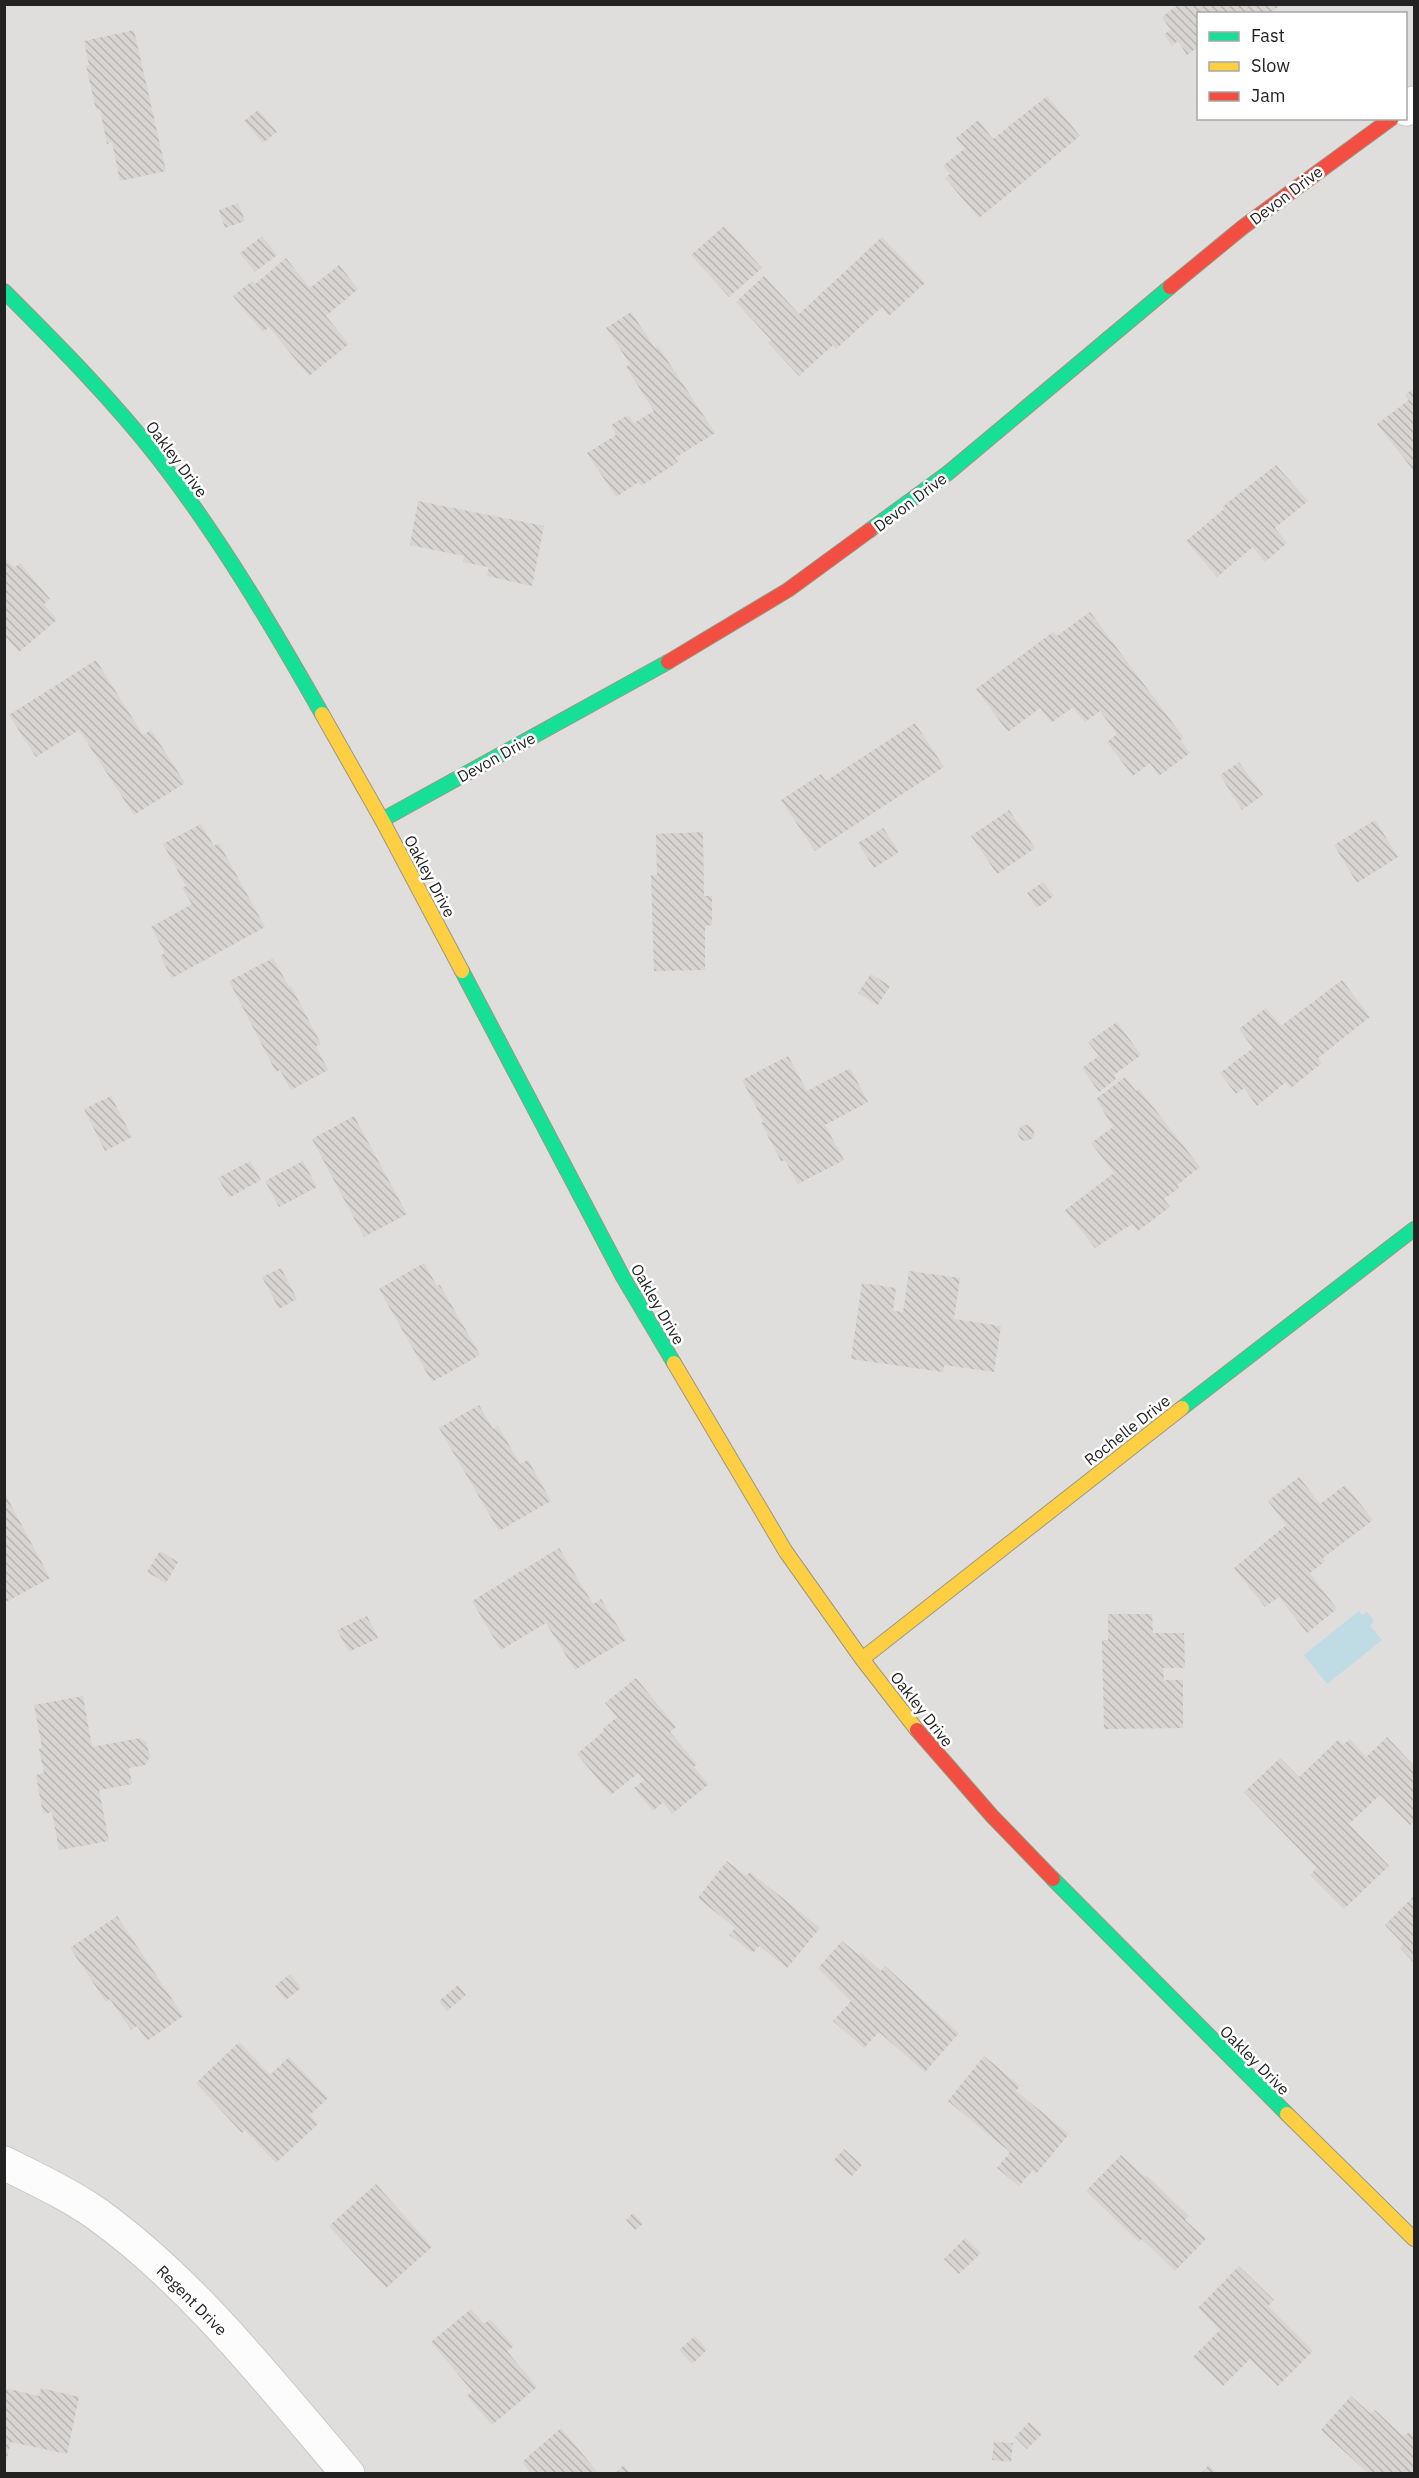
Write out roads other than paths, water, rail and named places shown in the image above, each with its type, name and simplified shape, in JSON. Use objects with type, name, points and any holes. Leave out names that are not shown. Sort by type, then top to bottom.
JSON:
[{"type":"street","name":"Devon Drive","points":[[382,820],[681,655],[788,590],[940,479],[1243,227],[1389,120]]},
{"type":"street","name":"Oakley Drive","points":[[4,291],[87,374],[124,416],[203,521],[279,638],[382,820],[622,1277],[786,1552],[862,1659],[904,1714],[992,1816],[1227,2056],[1414,2239]]},
{"type":"street","name":"Rochelle Drive","points":[[862,1659],[1414,1228]]},
{"type":"street","name":"Regent Drive","points":[[4,2163],[68,2196],[96,2214],[190,2294],[348,2474]]},
{"type":"water","points":[[1359,1611],[1362,1615],[1367,1612],[1374,1621],[1370,1626],[1382,1640],[1327,1684],[1304,1655]]}]
